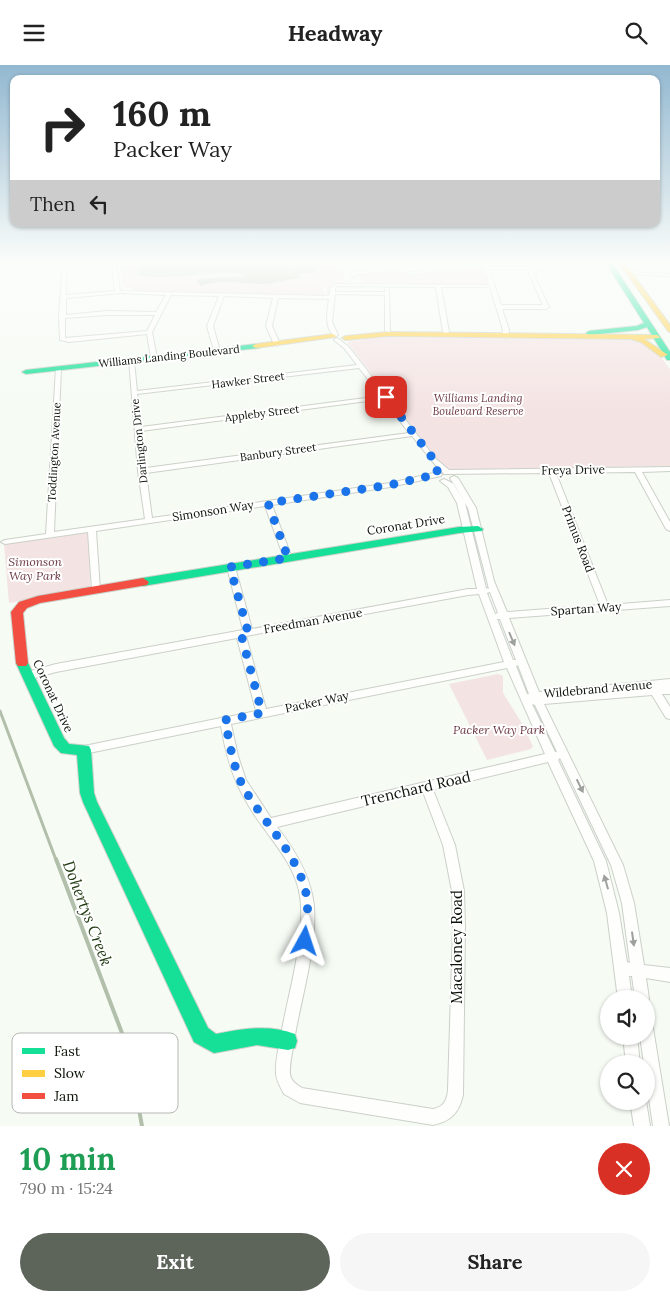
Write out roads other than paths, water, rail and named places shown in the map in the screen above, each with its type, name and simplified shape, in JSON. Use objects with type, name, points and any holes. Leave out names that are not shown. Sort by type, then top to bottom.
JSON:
[{"type":"main road","points":[[641,313],[670,358]]},
{"type":"main road","points":[[658,313],[670,323]]},
{"type":"main road","points":[[658,313],[670,330]]},
{"type":"main road","name":"Williams Landing Boulevard","points":[[340,337],[388,334],[589,333],[638,328],[653,332]]},
{"type":"main road","name":"Williams Landing Boulevard","points":[[26,372],[388,331],[634,337],[653,332]]},
{"type":"main road","points":[[653,332],[670,336]]},
{"type":"main road","points":[[634,337],[644,341],[670,358]]},
{"type":"main road","name":"Coronat Drive","points":[[84,750],[72,750],[62,746],[27,677],[20,657],[17,615],[20,608],[30,602],[230,567],[473,529]]},
{"type":"main road","points":[[84,750],[87,793],[90,802],[201,1035],[214,1044],[257,1036],[288,1041]]},
{"type":"street","points":[[62,313],[60,337],[64,340],[149,332]]},
{"type":"street","points":[[62,317],[107,313],[158,314],[149,332],[154,358]]},
{"type":"street","points":[[215,313],[210,326],[217,351]]},
{"type":"street","points":[[272,313],[269,326],[277,344]]},
{"type":"street","points":[[330,313],[329,322],[434,460],[451,475],[469,502],[487,591],[497,616],[510,663],[524,700],[585,827],[607,883],[624,990]]},
{"type":"street","points":[[388,313],[388,331]]},
{"type":"street","points":[[443,313],[446,332]]},
{"type":"street","points":[[500,313],[506,334]]},
{"type":"street","name":"Darlington Drive","points":[[131,361],[149,521]]},
{"type":"street","name":"Hawker Street","points":[[134,393],[362,366]]},
{"type":"street","name":"Toddington Avenue","points":[[50,535],[58,369]]},
{"type":"street","name":"Appleby Street","points":[[138,429],[386,397]]},
{"type":"street","name":"Banbury Street","points":[[142,471],[414,434]]},
{"type":"street","points":[[434,460],[441,477],[451,486],[461,503],[473,529]]},
{"type":"street","points":[[638,469],[670,529]]},
{"type":"street","name":"Freya Drive","points":[[441,477],[476,472],[670,469]]},
{"type":"street","name":"Primus Road","points":[[550,470],[605,608]]},
{"type":"street","name":"Simonson Way","points":[[5,542],[441,477]]},
{"type":"street","points":[[268,503],[288,558]]},
{"type":"street","points":[[92,529],[96,590]]},
{"type":"street","points":[[230,567],[262,713]]},
{"type":"street","name":"Freedman Avenue","points":[[27,677],[56,668],[487,591]]},
{"type":"street","name":"Spartan Way","points":[[497,616],[670,603]]},
{"type":"street","points":[[497,616],[522,662],[536,699],[599,824],[617,865],[623,885],[641,990]]},
{"type":"street","name":"Packer Way","points":[[84,750],[225,720],[522,662]]},
{"type":"street","name":"Wildebrand Avenue","points":[[524,700],[652,688],[670,683]]},
{"type":"street","points":[[652,688],[670,715]]},
{"type":"street","name":"Wildebrand Avenue","points":[[652,688],[670,690]]},
{"type":"street","points":[[225,720],[239,777],[302,877],[307,901],[305,941],[288,1041]]},
{"type":"street","name":"Trenchard Road","points":[[268,824],[564,755]]},
{"type":"street","name":"Macaloney Road","points":[[288,1041],[283,1074],[286,1085],[293,1093],[313,1098],[420,1115],[440,1116],[449,1111],[453,1106],[456,1090],[459,909],[453,861],[445,833],[426,786]]},
{"type":"street","points":[[585,827],[599,824]]},
{"type":"street","points":[[620,968],[670,975]]},
{"type":"street","points":[[649,1045],[661,1126]]},
{"type":"street","points":[[639,1110],[642,1126]]},
{"type":"waterway","name":"Dohertys Creek","points":[[0,711],[56,860]]},
{"type":"waterway","name":"Dohertys Creek","points":[[56,859],[122,1033]]},
{"type":"waterway","name":"Dohertys Creek","points":[[140,1113],[142,1126]]},
{"type":"park label","name":"Williams Landing Boulevard Reserve","points":[[478,404]]},
{"type":"park label","name":"Simonson Way Park","points":[[35,569]]},
{"type":"park label","name":"Packer Way Park","points":[[499,730]]}]
